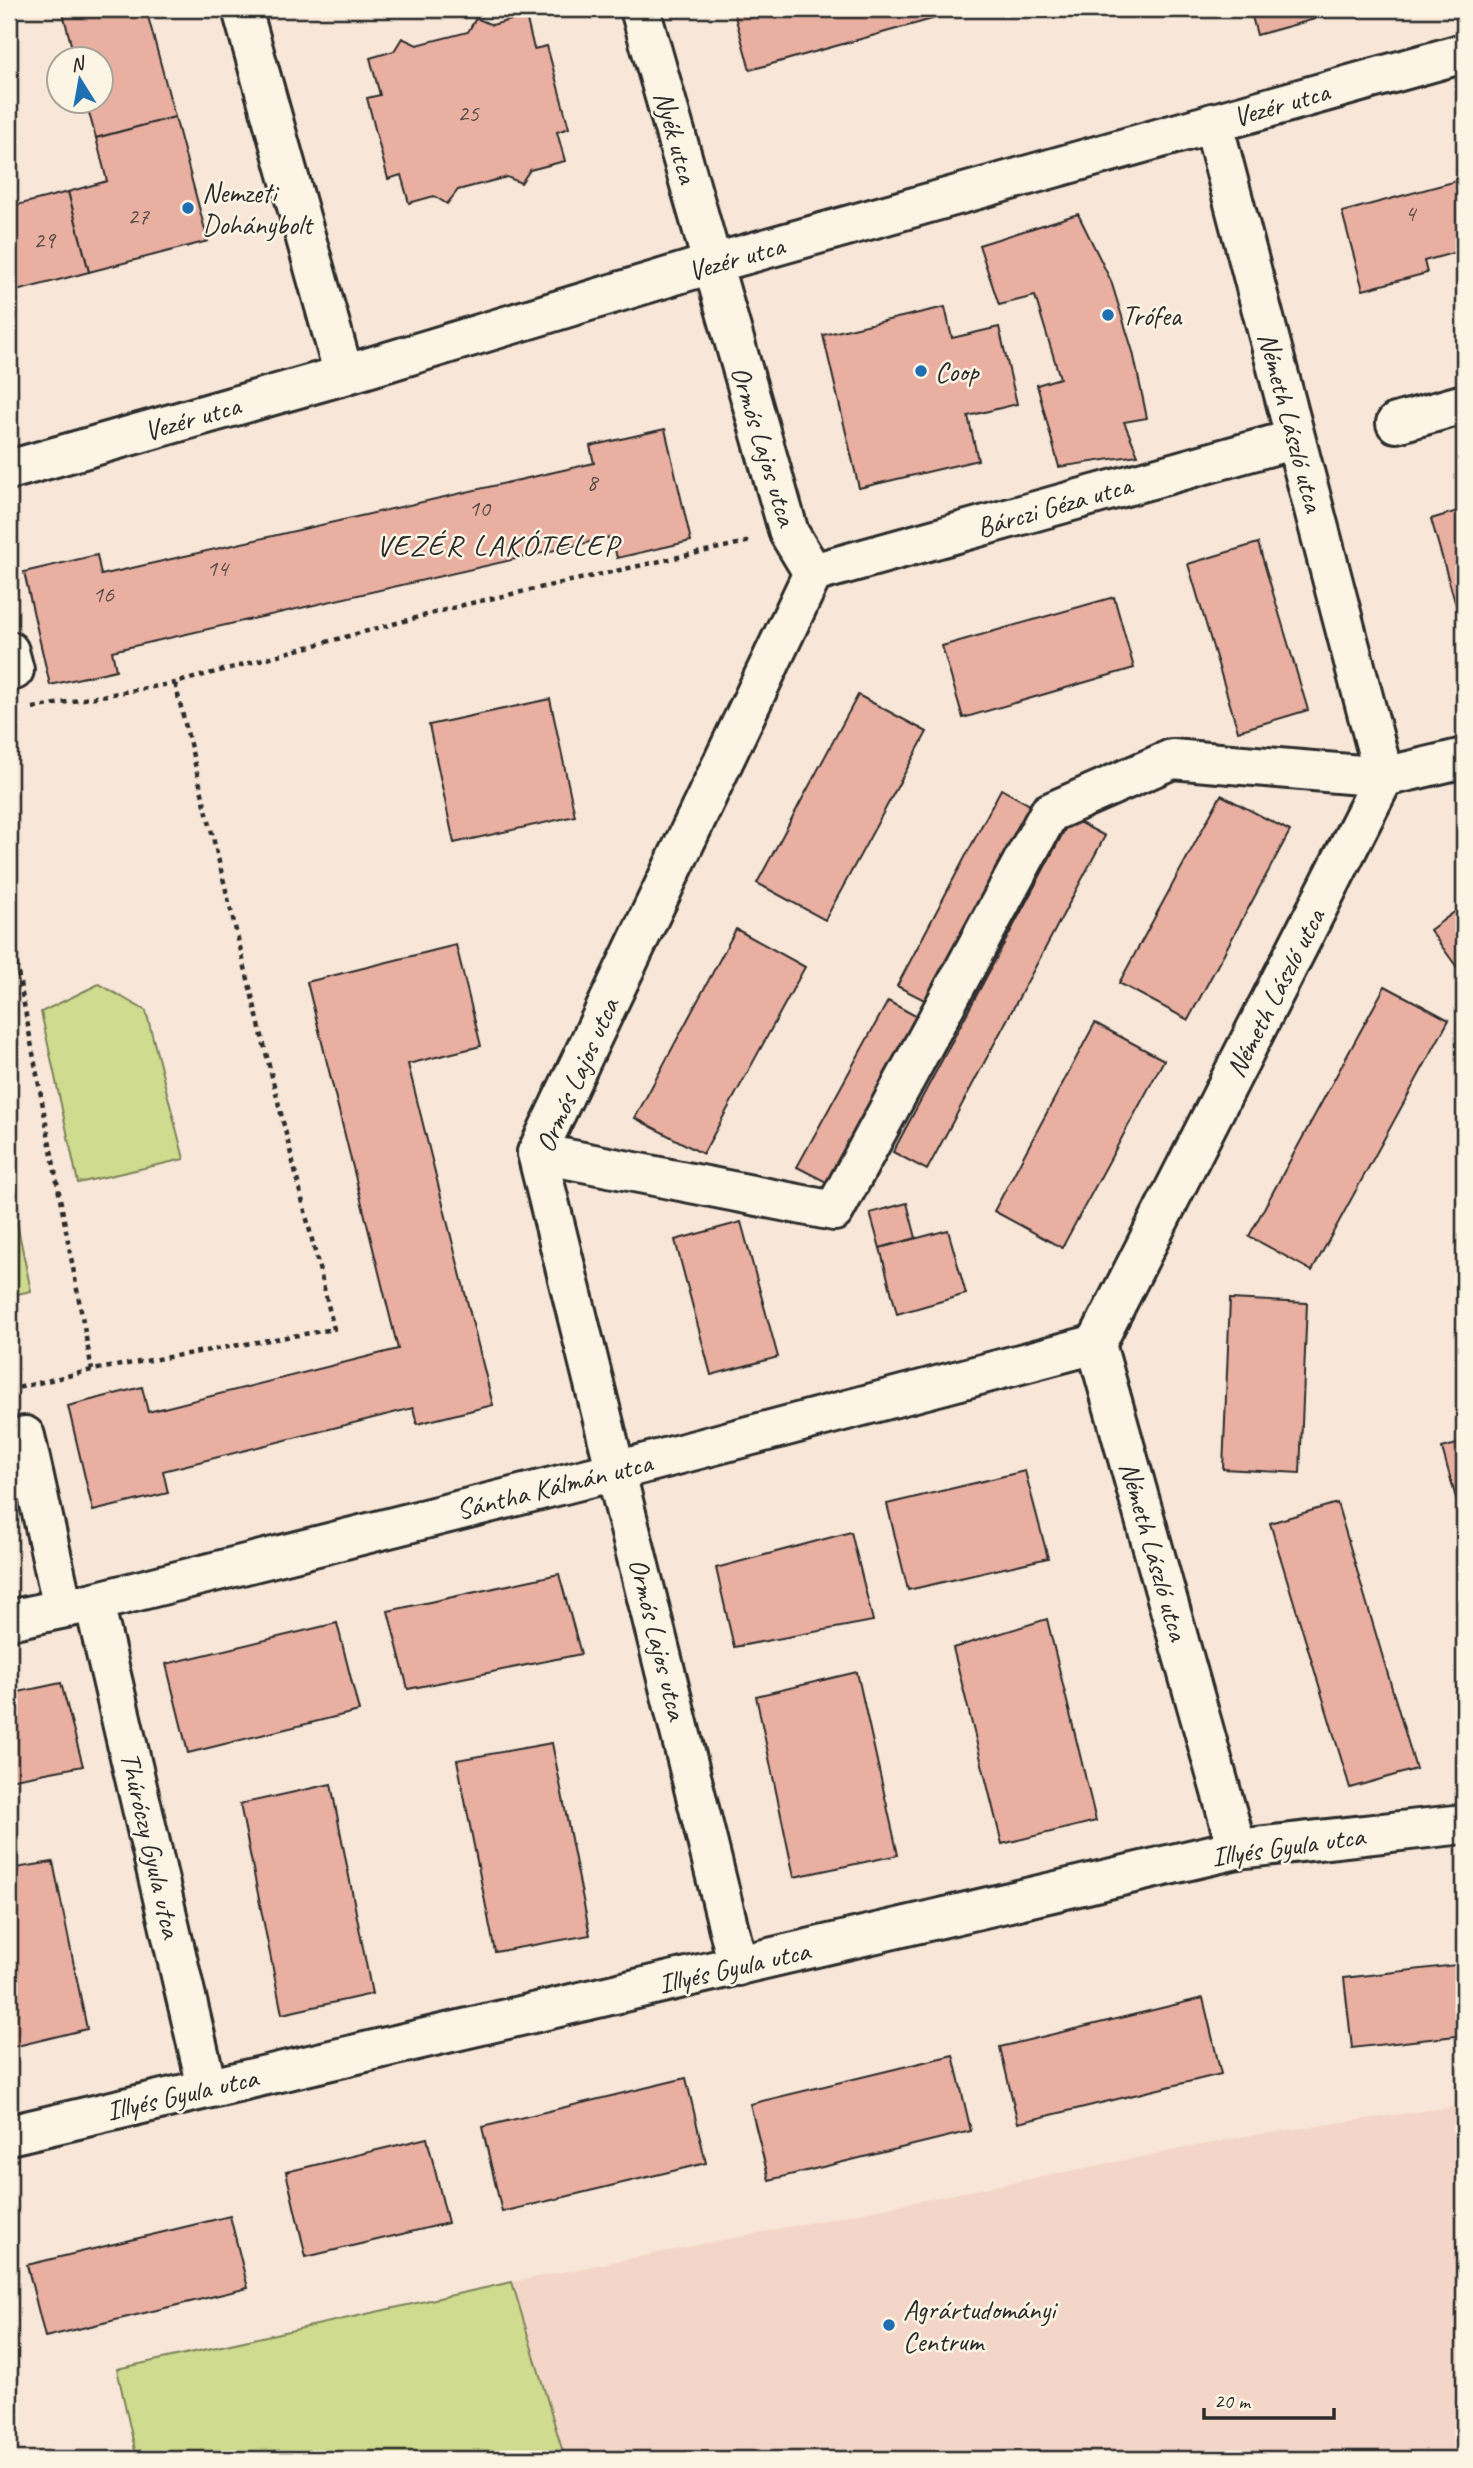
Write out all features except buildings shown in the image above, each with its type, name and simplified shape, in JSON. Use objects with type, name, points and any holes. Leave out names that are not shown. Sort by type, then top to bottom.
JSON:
[{"type":"street","points":[[242,9],[344,374]]},
{"type":"street","name":"Nyék utca","points":[[640,9],[711,264]]},
{"type":"street","name":"Vezér utca","points":[[9,470],[344,374],[711,264],[1464,53]]},
{"type":"street","name":"Németh László utca","points":[[1213,123],[1384,777],[1096,1345],[1237,1849]]},
{"type":"street","name":"Ormós Lajos utca","points":[[711,264],[789,533],[813,573],[537,1153],[738,1966]]},
{"type":"street","points":[[1396,423],[1464,404]]},
{"type":"street","name":"Bárczi Géza utca","points":[[813,573],[1295,439]]},
{"type":"street","points":[[537,1153],[834,1211],[1049,813],[1172,759],[1384,777],[1464,758]]},
{"type":"street","name":"Sántha Kálmán utca","points":[[9,1620],[616,1471],[1096,1345]]},
{"type":"street","name":"Thúróczy Gyula utca","points":[[25,1436],[78,1605],[207,2087]]},
{"type":"street","name":"Illyés Gyula utca","points":[[9,2135],[1237,1849],[1464,1824]]},
{"type":"path","points":[[24,710],[174,683],[467,604],[789,533]]},
{"type":"path","points":[[9,1390],[92,1370],[334,1329],[174,683]]},
{"type":"path","points":[[9,925],[92,1370]]},
{"type":"shaded area","name":"Agrártudományi Centrum","points":[[1464,2105],[1464,2459],[137,2459],[117,2369],[512,2282],[1246,2136]]},
{"type":"green space","points":[[99,984],[146,1011],[184,1159],[78,1183],[41,1012]]},
{"type":"green space","points":[[9,1184],[31,1291],[9,1296]]},
{"type":"green space","points":[[512,2282],[565,2459],[137,2459],[117,2369]]},
{"type":"place","name":"Nemzeti Dohánybolt","points":[[188,208]]},
{"type":"place","name":"Trófea","points":[[1108,315]]},
{"type":"place","name":"Coop","points":[[921,371]]},
{"type":"place","name":"Agrártudományi Centrum","points":[[889,2325]]},
{"type":"district","name":"VEZÉR LAKÓTELEP","points":[[498,545]]}]
